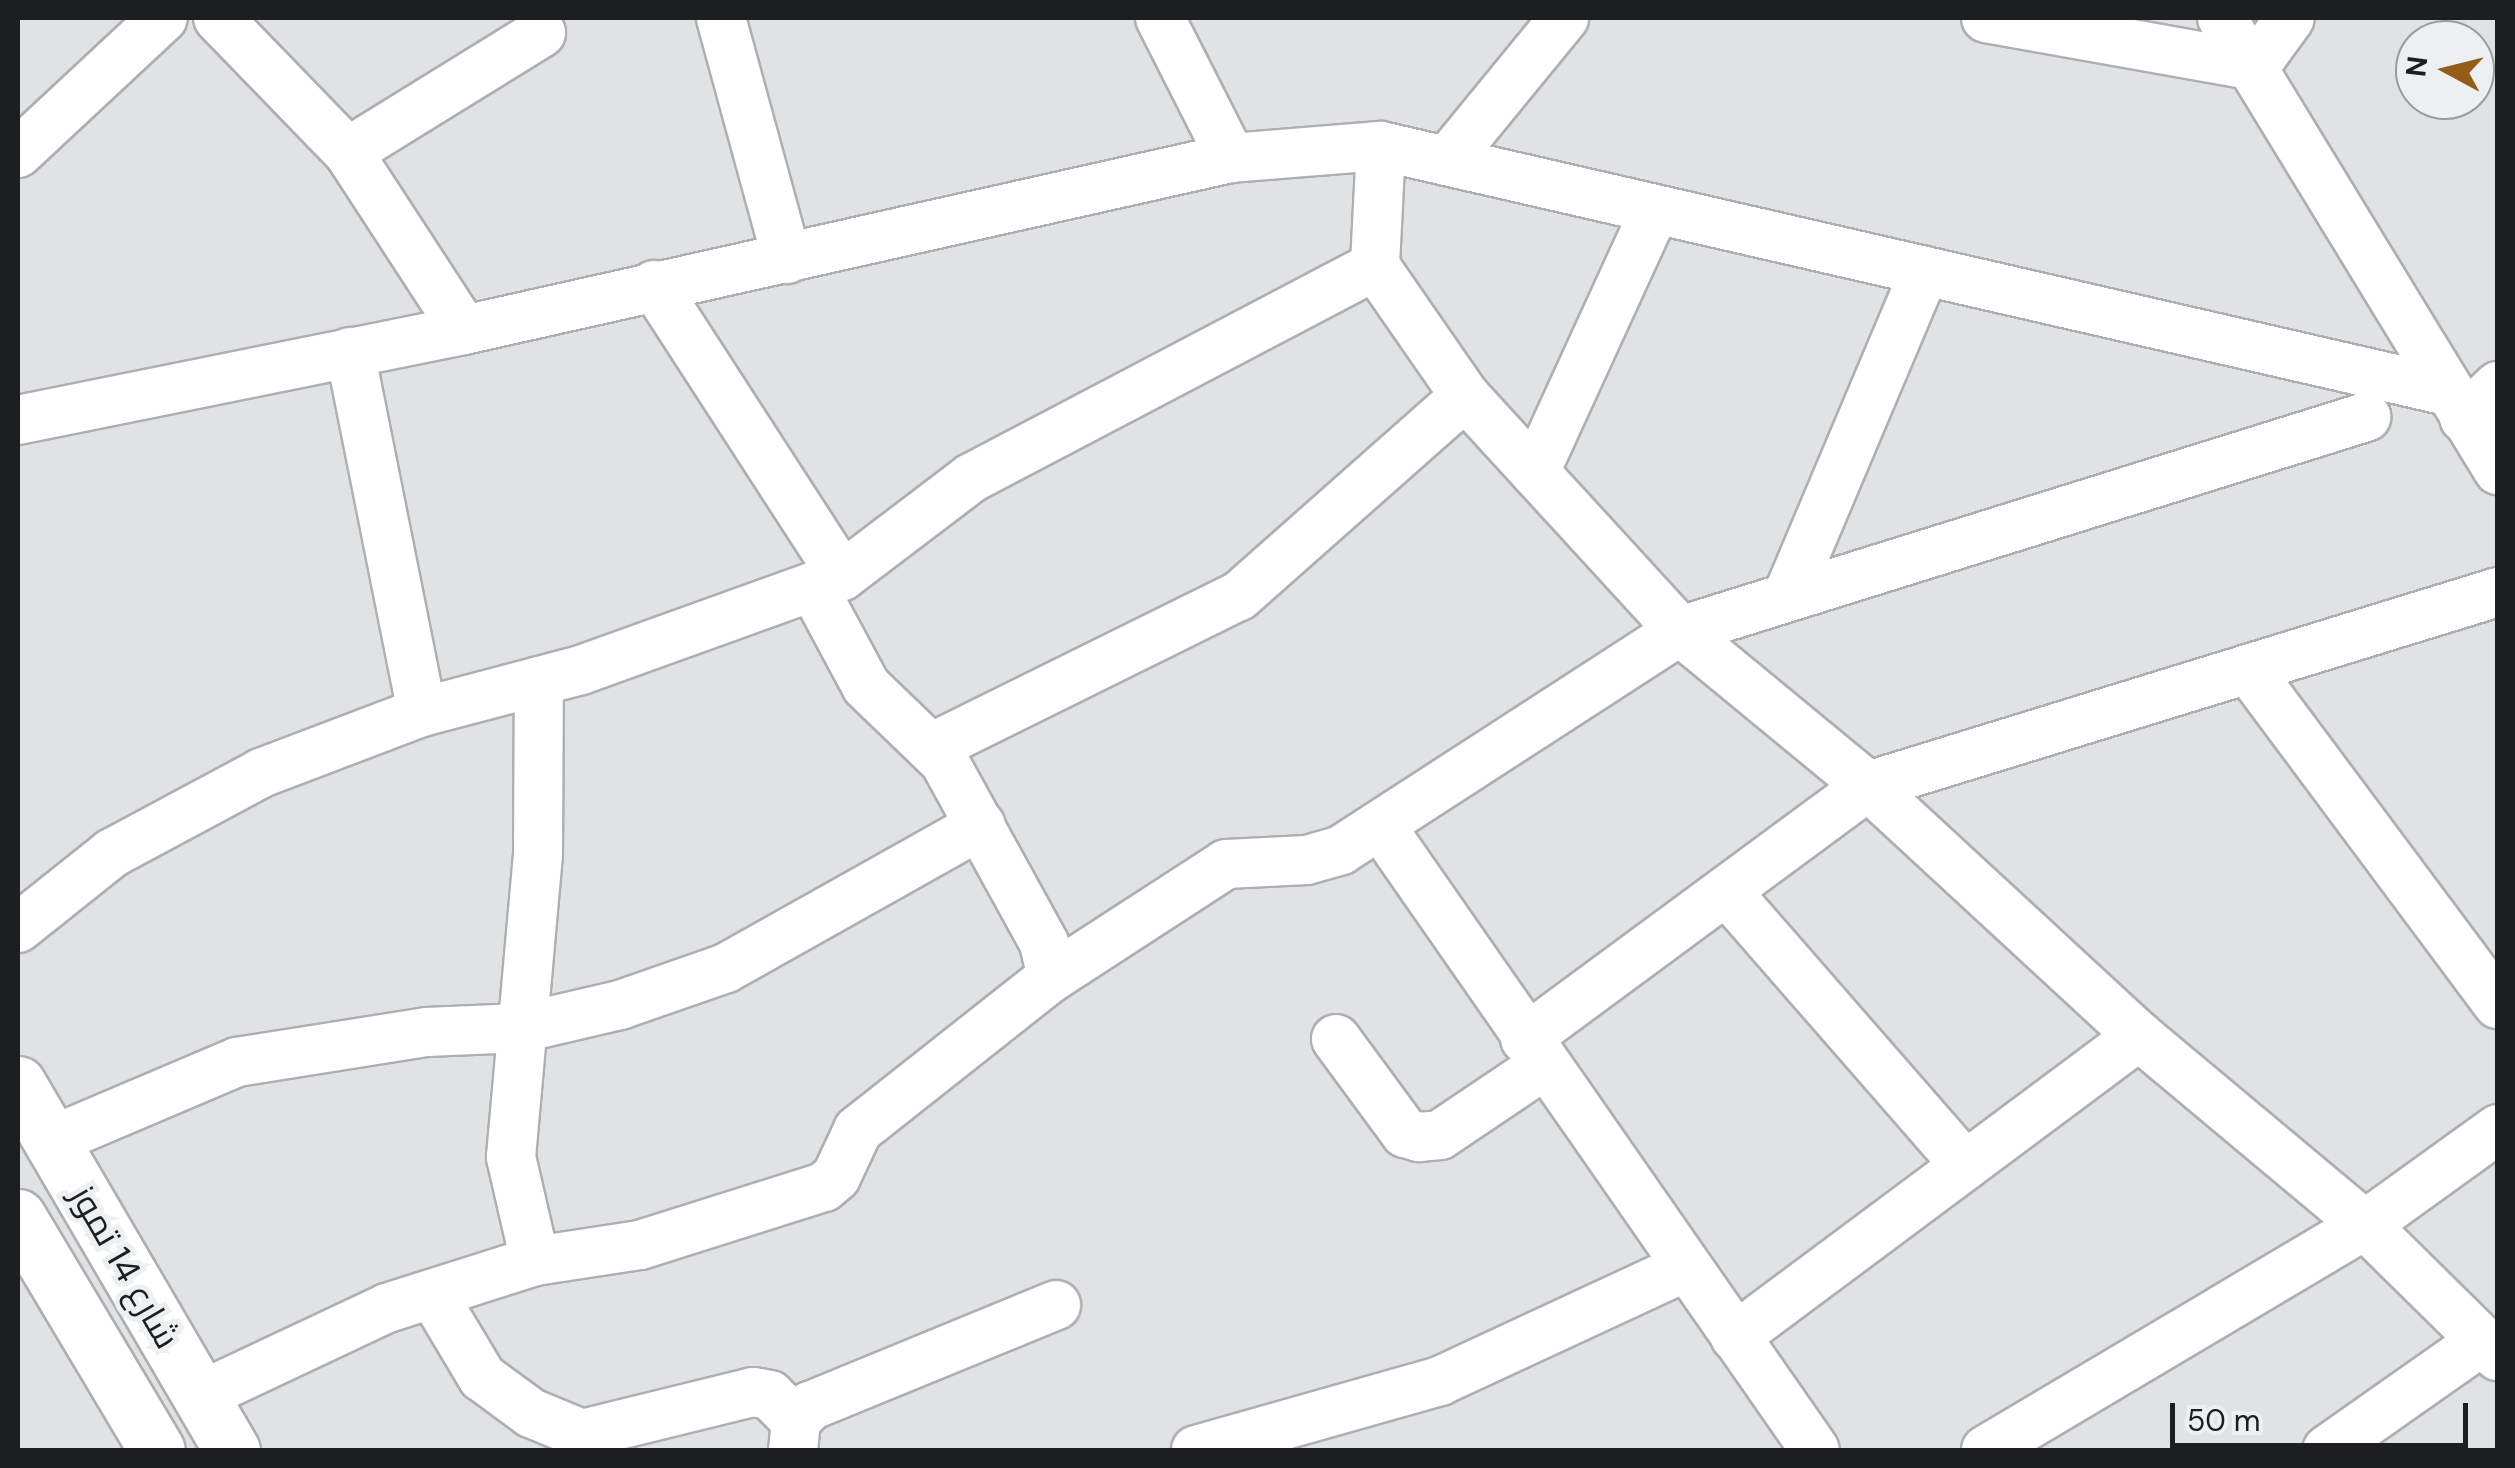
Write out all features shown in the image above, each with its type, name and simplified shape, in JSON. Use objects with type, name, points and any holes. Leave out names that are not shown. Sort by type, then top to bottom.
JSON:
[{"type":"main road","name":"شارع 14 تموز","points":[[18,1084],[232,1450]]},
{"type":"main road","name":"شارع 14 تموز","points":[[18,1217],[157,1450]]},
{"type":"street","points":[[18,153],[163,18]]},
{"type":"street","points":[[218,18],[348,152],[464,330]]},
{"type":"street","points":[[721,18],[787,258]]},
{"type":"street","points":[[1160,18],[1232,158]]},
{"type":"street","points":[[1446,161],[1564,18]]},
{"type":"street","points":[[1986,18],[2255,66]]},
{"type":"street","points":[[2222,18],[2255,66],[2454,404],[2498,470]]},
{"type":"street","points":[[2255,66],[2290,18]]},
{"type":"street","points":[[348,152],[541,32]]},
{"type":"street","points":[[1381,146],[1374,266],[1465,396],[1680,631],[1868,786],[2139,1036],[2365,1225],[2490,1348],[2327,1450]]},
{"type":"street","points":[[18,420],[464,330],[1232,158],[1381,146],[1654,212],[1924,271],[2454,404],[2498,386]]},
{"type":"street","points":[[1536,472],[1654,212]]},
{"type":"street","points":[[18,928],[112,853],[244,782],[422,712],[539,681],[827,582],[971,478],[1374,266]]},
{"type":"street","points":[[1787,597],[1924,271]]},
{"type":"street","points":[[654,285],[827,582],[866,686],[933,747],[981,824],[1044,943],[1052,977]]},
{"type":"street","points":[[350,352],[422,712]]},
{"type":"street","points":[[933,747],[1239,596],[1465,396]]},
{"type":"street","points":[[200,1396],[345,1325],[433,1294],[535,1261],[640,1245],[824,1186],[836,1176],[858,1130],[1052,977],[1226,864],[1307,860],[1341,850],[1680,631],[2366,417]]},
{"type":"street","points":[[1336,1039],[1405,1133],[1419,1138],[1440,1135],[1726,890],[1868,786],[2498,592]]},
{"type":"street","points":[[2248,669],[2498,1004]]},
{"type":"street","points":[[535,1261],[511,1157],[543,767],[539,681]]},
{"type":"street","points":[[50,1140],[237,1062],[426,1032],[521,1028],[620,1005],[726,968],[981,824]]},
{"type":"street","points":[[1380,824],[1534,1052],[1815,1450]]},
{"type":"street","points":[[1726,890],[1965,1165]]},
{"type":"street","points":[[1734,1337],[2139,1036]]},
{"type":"street","points":[[1986,1450],[2365,1225],[2498,1129]]},
{"type":"street","points":[[1196,1450],[1440,1381],[1686,1267]]},
{"type":"street","points":[[433,1294],[482,1377],[530,1413],[582,1434],[754,1392],[770,1395],[794,1436]]},
{"type":"street","points":[[794,1436],[810,1406],[1056,1305]]}]
